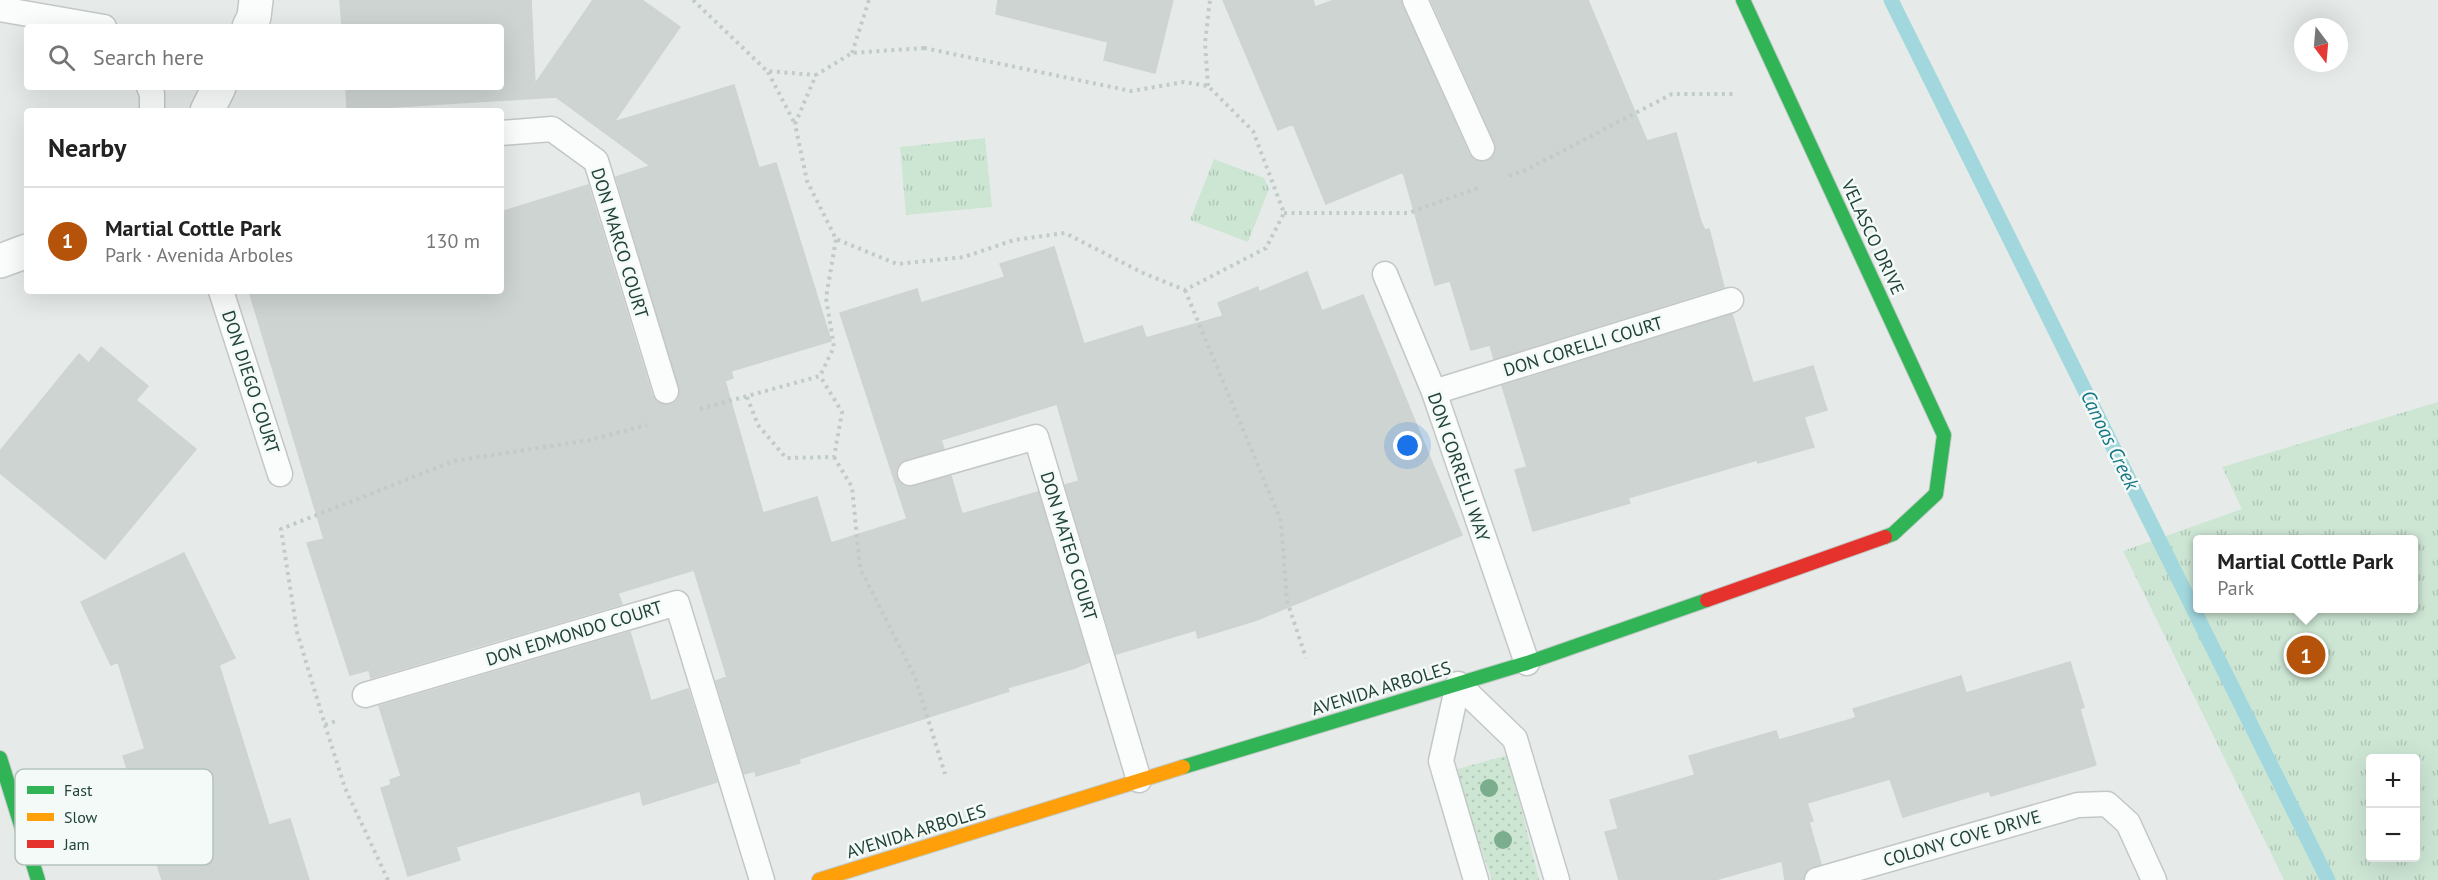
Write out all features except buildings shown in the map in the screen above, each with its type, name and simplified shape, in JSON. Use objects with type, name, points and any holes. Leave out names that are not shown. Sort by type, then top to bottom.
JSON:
[{"type":"street","points":[[250,24],[254,17],[256,0]]},
{"type":"street","name":"VELASCO DRIVE","points":[[1743,0],[1944,435],[1936,494]]},
{"type":"street","points":[[0,261],[24,252]]},
{"type":"street","name":"AVENIDA ARBOLES","points":[[819,880],[1139,780],[1527,663],[1893,534],[1936,494]]},
{"type":"street","points":[[0,758],[15,806]]},
{"type":"street","points":[[33,865],[38,880]]},
{"type":"lane","points":[[1415,0],[1482,148]]},
{"type":"lane","points":[[0,9],[87,24]]},
{"type":"lane","points":[[151,90],[153,94],[152,108]]},
{"type":"lane","name":"DON MARCO COURT","points":[[504,133],[552,129],[596,161],[666,391]]},
{"type":"lane","name":"DON CORRELLI WAY","points":[[1385,274],[1434,392],[1527,663]]},
{"type":"lane","name":"DON DIEGO COURT","points":[[222,294],[280,474]]},
{"type":"lane","name":"DON CORELLI COURT","points":[[1434,392],[1731,300]]},
{"type":"lane","name":"DON MATEO COURT","points":[[910,473],[1036,437],[1139,780]]},
{"type":"lane","name":"DON EDMONDO COURT","points":[[365,695],[677,603],[762,880]]},
{"type":"lane","points":[[1458,684],[1441,760],[1476,880]]},
{"type":"lane","points":[[1458,684],[1515,738],[1557,880]]},
{"type":"lane","name":"COLONY COVE DRIVE","points":[[1817,880],[2078,805],[2108,804],[2128,823],[2154,880]]},
{"type":"path","points":[[691,412],[820,376],[834,347],[826,298],[836,239],[807,181],[795,124],[767,71],[693,0]]},
{"type":"path","points":[[852,52],[869,0]]},
{"type":"path","points":[[1208,86],[1205,43],[1210,0]]},
{"type":"path","points":[[795,124],[816,75],[852,52],[924,48],[1131,92],[1184,82],[1208,86],[1253,130],[1284,213],[1266,248],[1185,290]]},
{"type":"path","points":[[767,71],[816,75]]},
{"type":"path","points":[[836,239],[897,264],[964,258],[1014,240],[1065,233],[1143,273],[1185,290],[1281,520],[1287,601],[1306,658]]},
{"type":"path","points":[[820,376],[842,412],[834,458],[852,487],[860,568],[915,677],[945,774]]},
{"type":"path","points":[[747,396],[758,425],[786,458],[834,458]]},
{"type":"path","points":[[388,880],[345,788],[297,632],[281,529],[454,461],[590,440],[657,422]]},
{"type":"green space","points":[[985,138],[992,207],[906,215],[900,147]]},
{"type":"green space","points":[[1214,159],[1264,178],[1269,189],[1248,242],[1190,220]]},
{"type":"green space","points":[[2438,402],[2438,880],[2284,880],[2123,551],[2242,509],[2222,467]]},
{"type":"green space","points":[[1508,755],[1539,880],[1492,880],[1454,770]]},
{"type":"waterway","name":"Canoas Creek","points":[[1891,0],[2193,608]]},
{"type":"waterway","name":"Canoas Creek","points":[[2195,613],[2328,880]]},
{"type":"traffic: fast","points":[[1743,0],[1944,435],[1936,494],[1893,534],[1885,537]]},
{"type":"traffic: fast","points":[[1183,767],[1527,663],[1707,600]]},
{"type":"traffic: fast","points":[[0,758],[15,806]]},
{"type":"traffic: fast","points":[[33,865],[38,880]]},
{"type":"traffic: slow","points":[[819,880],[1183,767]]},
{"type":"traffic: jam","points":[[1707,600],[1885,537]]},
{"type":"place","name":"Martial Cottle Park","points":[[2306,655]]}]
